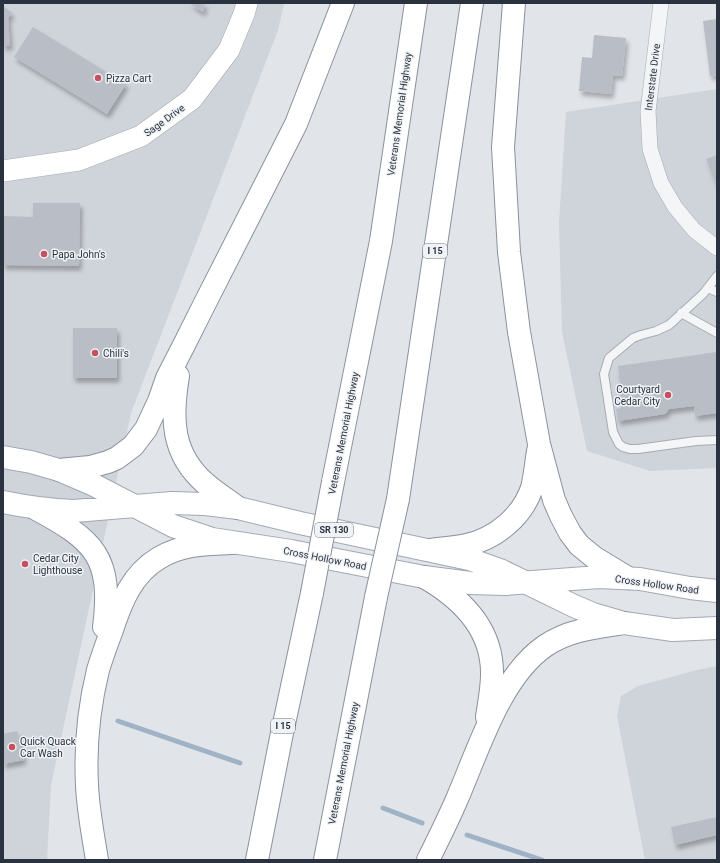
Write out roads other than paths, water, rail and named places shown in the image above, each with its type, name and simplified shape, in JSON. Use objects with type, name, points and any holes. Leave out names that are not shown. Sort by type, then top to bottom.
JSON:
[{"type":"main road","name":"Sage Drive","points":[[3,171],[78,160],[141,136],[192,99],[229,50],[247,3]]},
{"type":"main road","points":[[59,470],[99,465],[117,458],[133,446],[140,438],[153,416],[167,378],[296,124],[343,3]]},
{"type":"main road","name":"Veterans Memorial Highway","points":[[257,860],[312,593],[381,241],[416,3]]},
{"type":"main road","name":"Veterans Memorial Highway","points":[[324,860],[376,596],[398,499],[472,3]]},
{"type":"main road","points":[[514,3],[503,147],[509,252],[518,332],[539,444],[556,505],[570,533],[580,545],[595,558],[628,578]]},
{"type":"main road","points":[[184,346],[174,404],[174,423],[178,441],[187,462],[206,485],[238,508]]},
{"type":"main road","points":[[430,550],[477,542],[494,534],[508,524],[524,505],[531,489],[539,444]]},
{"type":"main road","name":"Cross Hollow Road","points":[[3,457],[31,462],[59,470],[94,485],[182,530],[205,538],[291,551],[424,577],[476,584],[526,582],[585,577],[628,578],[717,591]]},
{"type":"main road","name":"Cross Hollow Road","points":[[3,502],[36,509],[74,510],[132,505],[182,503],[238,508],[300,523],[482,562],[574,606],[624,623],[673,630],[717,628]]},
{"type":"main road","points":[[36,509],[75,531],[87,543],[98,558],[105,578],[107,598],[99,669],[89,722],[87,760],[89,804],[97,860]]},
{"type":"main road","points":[[99,669],[123,599],[143,571],[159,558],[178,549],[198,544],[232,543]]},
{"type":"main road","points":[[424,577],[444,590],[470,613],[486,641],[491,658],[492,675],[486,728]]},
{"type":"main road","points":[[428,860],[457,800],[486,728],[517,674],[530,658],[542,648],[554,641],[573,633],[624,623]]},
{"type":"street","name":"Interstate Drive","points":[[661,3],[648,111],[650,149],[661,183],[675,208],[694,230],[717,248]]},
{"type":"lane","points":[[717,276],[708,288],[669,325],[633,338],[609,358],[604,374],[613,432],[620,444],[630,449],[717,440]]},
{"type":"lane","points":[[708,288],[717,292]]},
{"type":"lane","points":[[682,313],[717,333]]},
{"type":"waterway","points":[[118,721],[240,763]]},
{"type":"waterway","points":[[383,808],[422,823]]},
{"type":"waterway","points":[[467,835],[542,860]]},
{"type":"place","name":"Pizza Cart","points":[[98,78]]},
{"type":"place","name":"Papa John's","points":[[44,254]]},
{"type":"place","name":"Chili's","points":[[95,353]]},
{"type":"place","name":"Courtyard Cedar City","points":[[668,395]]},
{"type":"place","name":"Cedar City Lighthouse","points":[[25,564]]},
{"type":"place","name":"Quick Quack Car Wash","points":[[12,747]]}]
